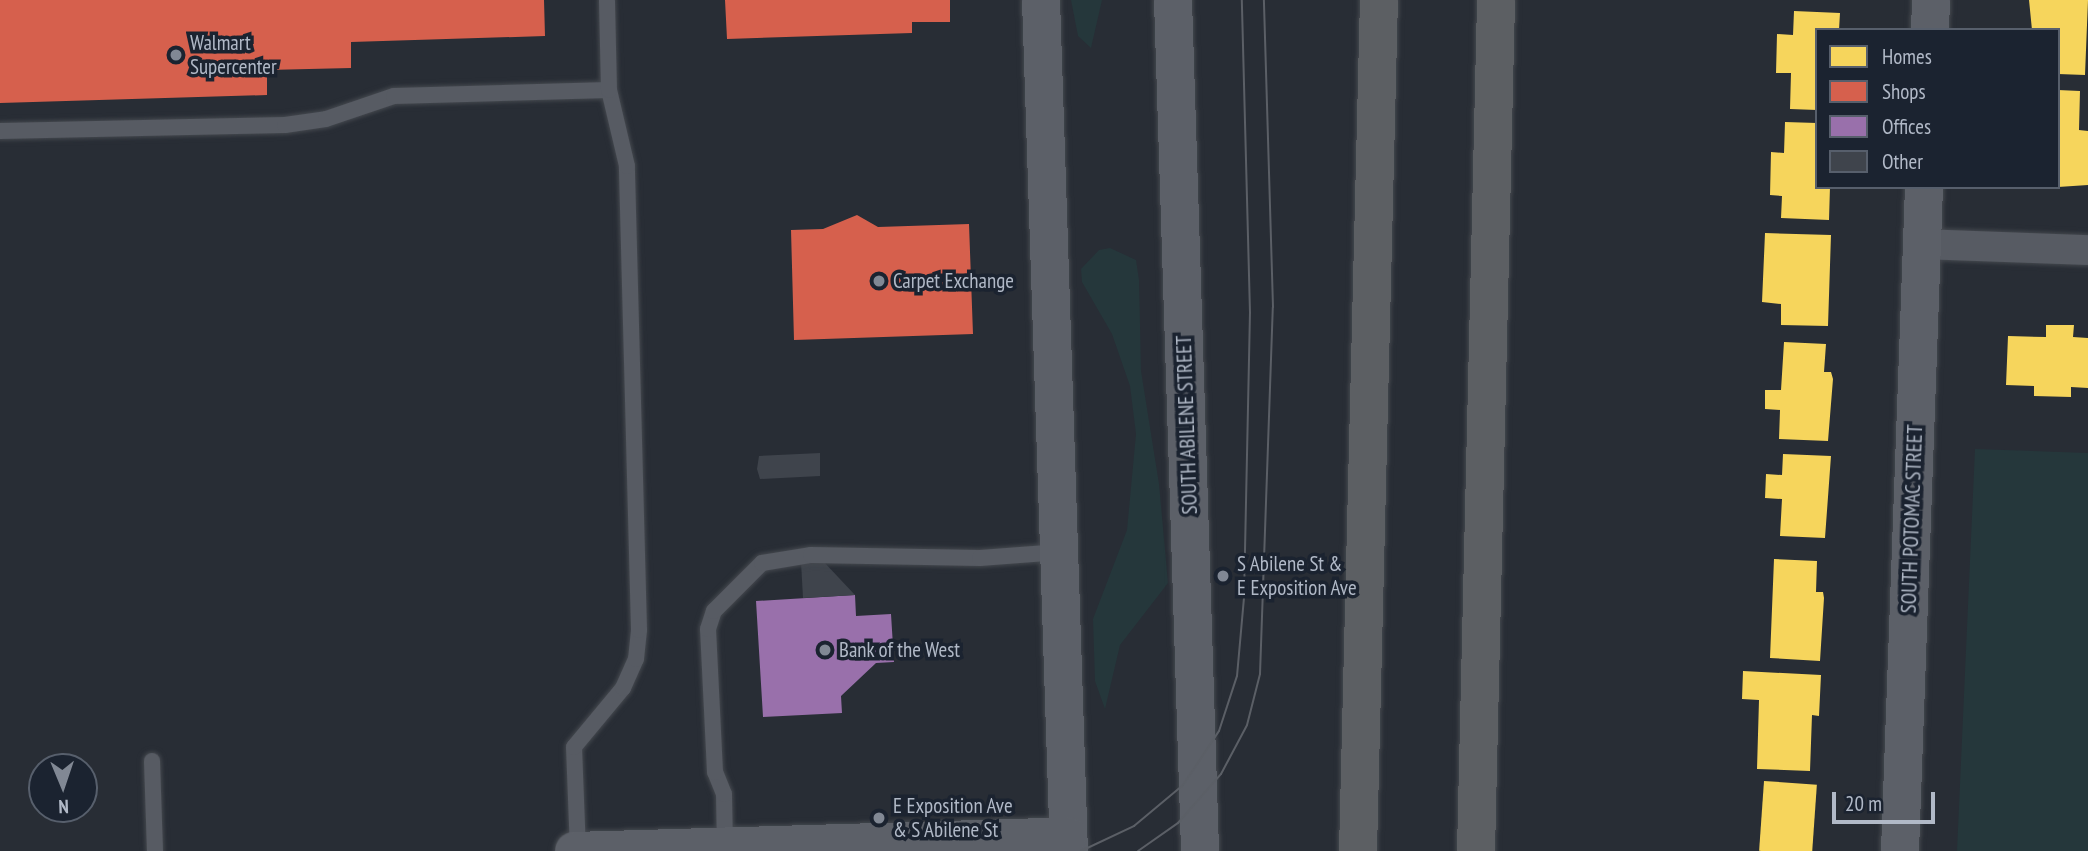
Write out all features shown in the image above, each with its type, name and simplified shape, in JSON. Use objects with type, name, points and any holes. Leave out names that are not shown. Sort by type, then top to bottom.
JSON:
[{"type":"highway","points":[[1358,851],[1379,0]]},
{"type":"highway","points":[[1476,851],[1496,0]]},
{"type":"main road","points":[[576,851],[725,847],[1071,846],[1041,0]]},
{"type":"main road","name":"SOUTH ABILENE STREET","points":[[1172,0],[1196,845]]},
{"type":"main road","points":[[1930,28],[1931,0]]},
{"type":"main road","name":"SOUTH POTOMAC STREET","points":[[1899,851],[1924,189]]},
{"type":"street","points":[[1922,244],[2088,250]]},
{"type":"lane","points":[[576,851],[574,747],[623,688],[636,659],[639,630],[627,166],[609,90],[607,0]]},
{"type":"lane","points":[[0,131],[285,125],[326,119],[394,96],[609,90]]},
{"type":"lane","points":[[725,847],[724,794],[715,772],[708,629],[714,611],[762,563],[811,555],[980,558],[1060,552]]},
{"type":"lane","points":[[152,761],[155,851]]},
{"type":"shaded area","points":[[1071,0],[1102,0],[1091,48],[1078,36]]},
{"type":"shaded area","points":[[1110,248],[1136,260],[1141,371],[1159,484],[1168,583],[1120,645],[1105,709],[1095,681],[1093,619],[1127,530],[1136,434],[1130,386],[1112,334],[1082,282],[1081,269],[1099,250]]},
{"type":"shaded area","points":[[1975,449],[2088,453],[2088,851],[1957,851]]},
{"type":"building: Homes","points":[[2029,0],[2088,0],[2085,75],[2060,74],[2060,28],[2032,28]]},
{"type":"building: Homes","points":[[1794,11],[1840,13],[1839,28],[1815,28],[1815,110],[1790,109],[1791,73],[1776,73],[1777,34],[1793,35]]},
{"type":"building: Homes","points":[[2060,90],[2080,91],[2079,130],[2088,131],[2088,185],[2060,187]]},
{"type":"building: Homes","points":[[1785,122],[1815,123],[1815,189],[1830,189],[1829,220],[1781,218],[1782,196],[1770,195],[1771,152],[1784,153]]},
{"type":"building: Homes","points":[[1765,233],[1831,235],[1828,326],[1781,325],[1781,304],[1762,302]]},
{"type":"building: Homes","points":[[2046,325],[2074,325],[2073,337],[2088,338],[2088,388],[2071,387],[2071,397],[2034,396],[2034,386],[2006,385],[2008,336],[2046,337]]},
{"type":"building: Homes","points":[[1784,342],[1826,344],[1824,372],[1831,372],[1833,379],[1828,441],[1779,439],[1780,410],[1765,409],[1765,390],[1781,390]]},
{"type":"building: Homes","points":[[1783,454],[1831,456],[1825,538],[1780,536],[1782,499],[1765,498],[1766,474],[1782,475]]},
{"type":"building: Homes","points":[[1774,559],[1817,561],[1816,592],[1823,592],[1824,598],[1820,661],[1770,658]]},
{"type":"building: Homes","points":[[1743,671],[1821,675],[1819,716],[1812,715],[1810,771],[1757,769],[1759,700],[1742,699]]},
{"type":"building: Homes","points":[[1764,781],[1817,785],[1812,851],[1759,851]]},
{"type":"building: Shops","name":"Walmart Supercenter","points":[[0,0],[544,0],[545,36],[351,42],[351,68],[267,70],[267,95],[0,103]]},
{"type":"building: Shops","points":[[725,0],[950,0],[950,22],[912,22],[912,33],[727,39]]},
{"type":"building: Shops","points":[[857,215],[878,227],[969,224],[973,334],[794,340],[791,230],[823,229]]},
{"type":"building: Offices","points":[[855,595],[856,616],[891,614],[894,662],[876,663],[841,696],[842,713],[763,717],[756,601]]},
{"type":"building: Other","points":[[820,453],[820,476],[760,479],[757,469],[759,456]]},
{"type":"building: Other","points":[[823,561],[855,595],[803,598],[801,562]]},
{"type":"tram line","points":[[1081,851],[1134,826],[1183,785],[1219,731],[1237,676],[1244,598],[1250,313],[1242,0]]},
{"type":"tram line","points":[[1138,851],[1178,823],[1221,774],[1247,725],[1260,674],[1273,307],[1264,0]]},
{"type":"place","name":"Walmart Supercenter","points":[[176,55]]},
{"type":"place","name":"Carpet Exchange","points":[[879,281]]},
{"type":"place","name":"S Abilene St & E Exposition Ave","points":[[1223,576]]},
{"type":"place","name":"Bank of the West","points":[[825,650]]},
{"type":"place","name":"E Exposition Ave & S Abilene St","points":[[879,818]]}]
